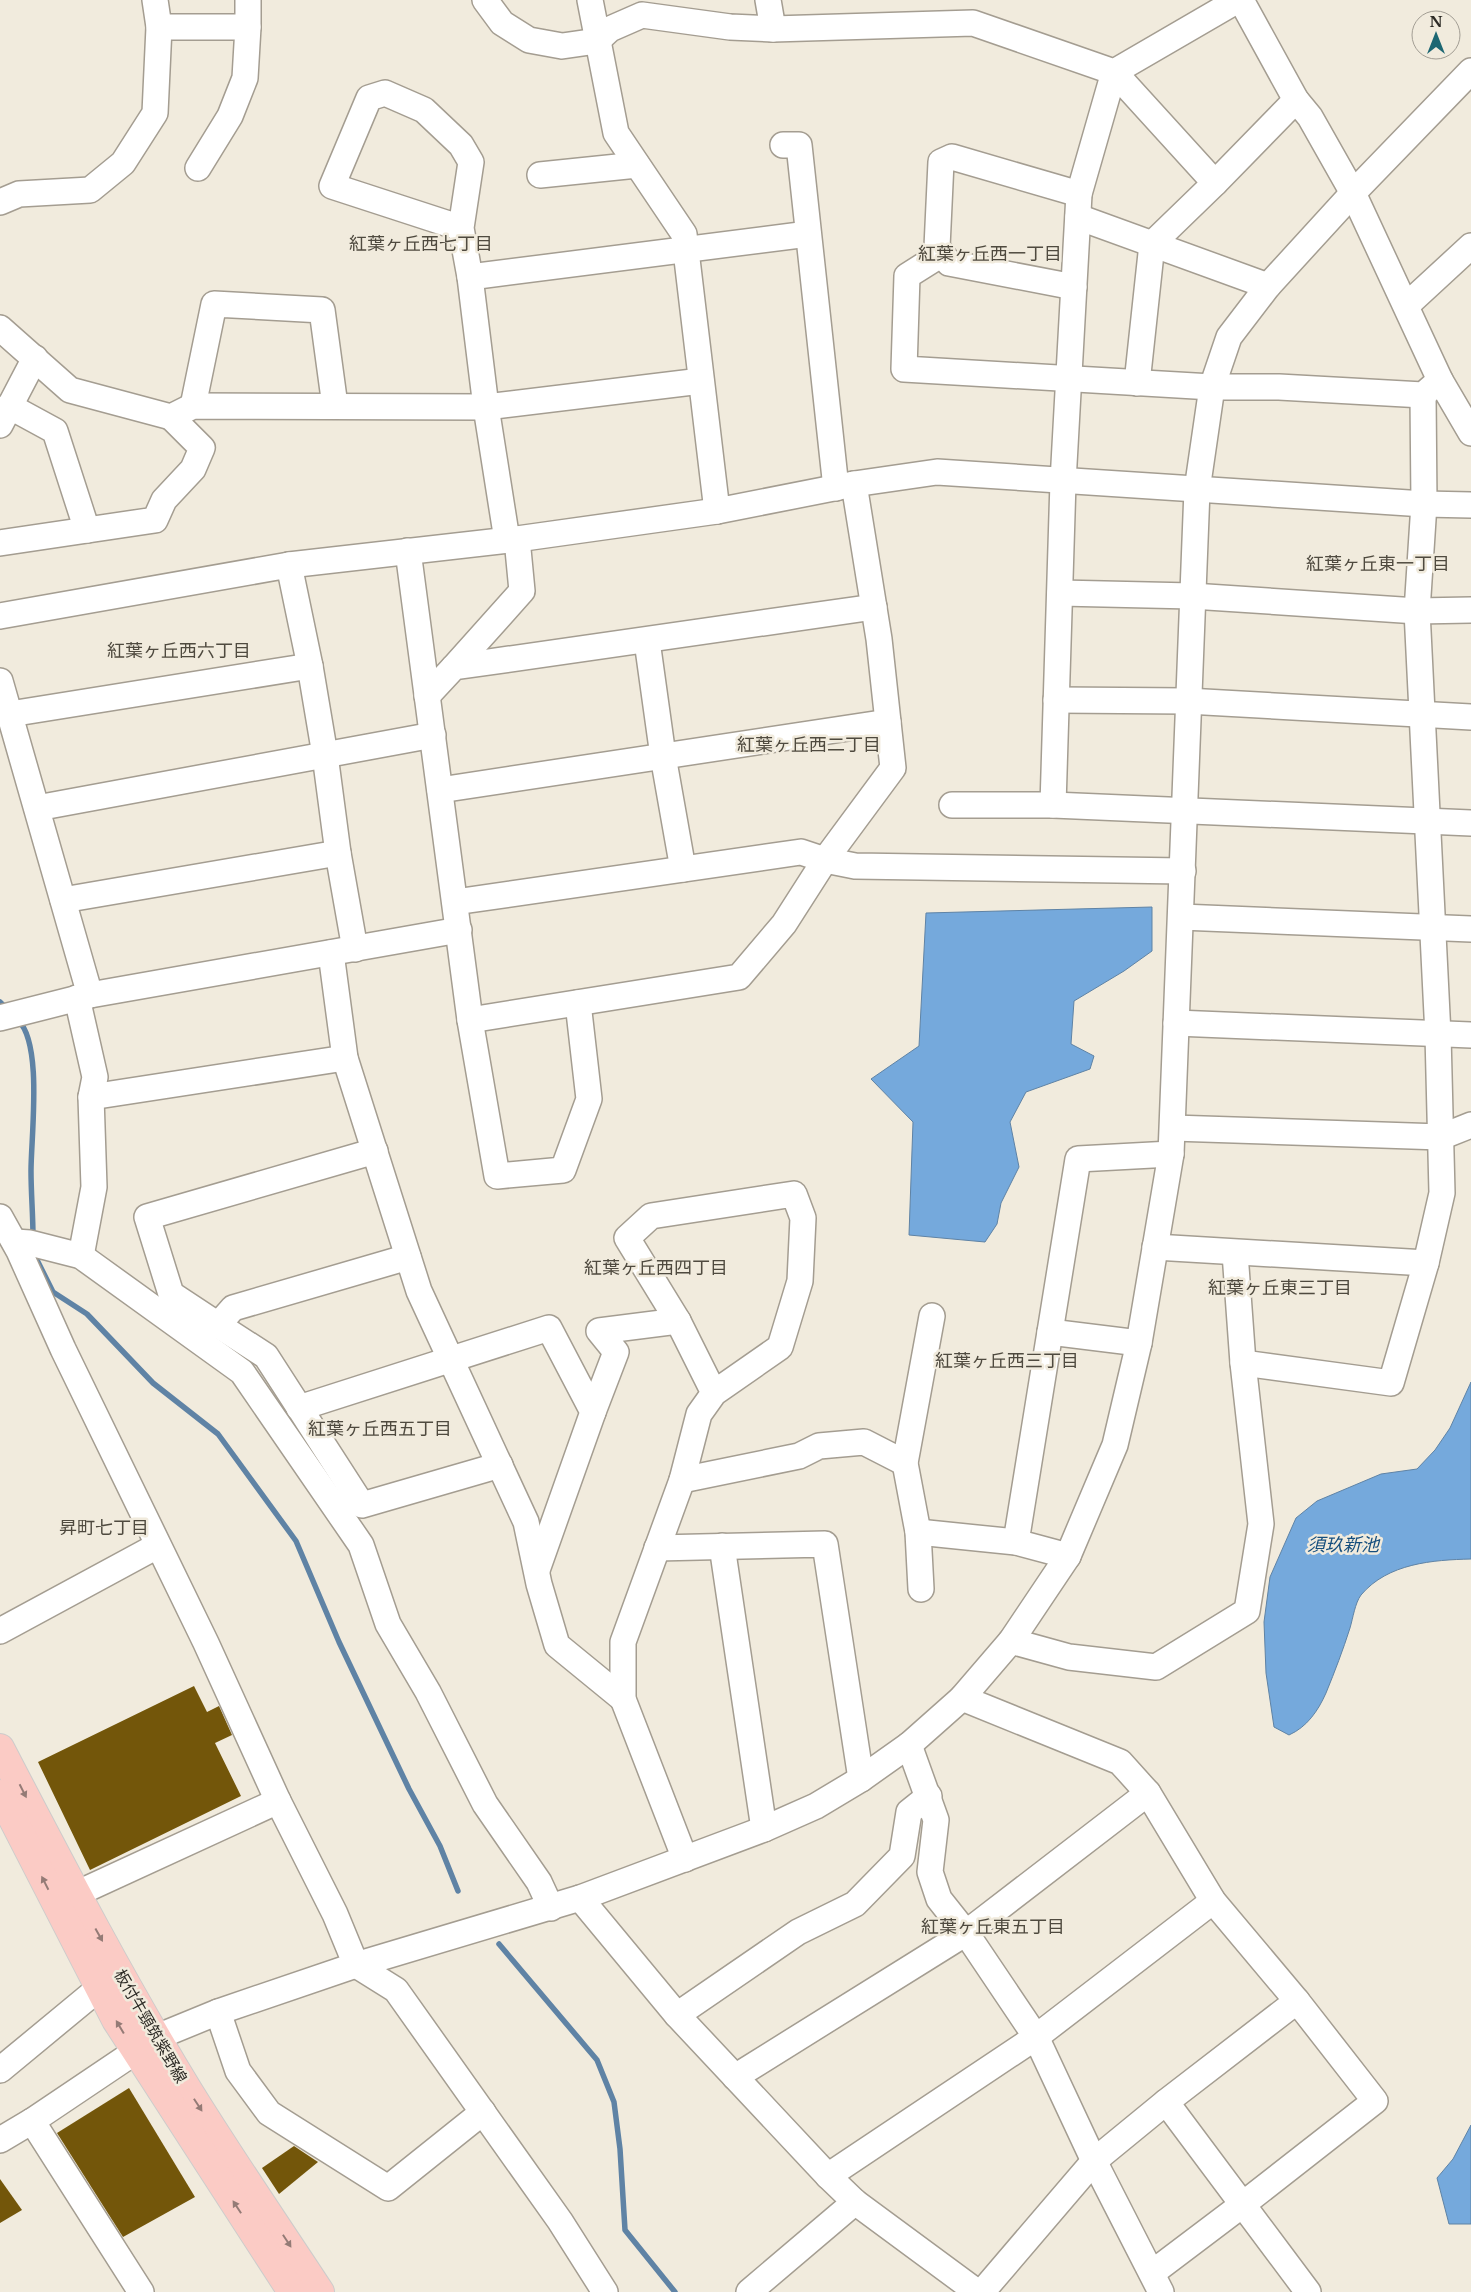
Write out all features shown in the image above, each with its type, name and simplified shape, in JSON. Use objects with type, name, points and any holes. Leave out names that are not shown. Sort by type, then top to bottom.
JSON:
[{"type":"main road","name":"板付牛頸筑紫野線","points":[[0,1748],[76,1894],[145,2044],[292,2292]]},
{"type":"main road","name":"板付牛頸筑紫野線","points":[[0,1794],[98,1989],[188,2091],[320,2292]]},
{"type":"street","points":[[0,202],[19,194],[90,190],[123,163],[156,113],[159,27],[155,0]]},
{"type":"street","points":[[198,168],[230,116],[245,78],[248,0]]},
{"type":"street","points":[[485,0],[502,23],[530,40],[562,46],[598,41],[610,29],[642,14],[730,27],[773,29],[973,23],[1114,72],[1215,183]]},
{"type":"street","points":[[590,0],[616,133],[684,234],[717,511]]},
{"type":"street","points":[[768,0],[773,29]]},
{"type":"street","points":[[1053,805],[1064,482],[1078,205],[1114,72],[1240,0],[1296,100],[1310,117],[1353,193],[1407,306],[1432,387],[1417,611],[1438,1035],[1442,1193],[1426,1263],[1391,1383],[1244,1364]]},
{"type":"street","points":[[159,27],[248,27]]},
{"type":"street","points":[[0,2140],[32,2121],[145,2044],[218,2012],[356,1965],[580,1898],[764,1829],[816,1806],[861,1779],[909,1745],[962,1698],[1011,1641],[1068,1556],[1115,1445],[1139,1343],[1171,1154],[1196,490],[1212,387],[1229,337],[1268,286],[1353,193],[1471,71]]},
{"type":"street","points":[[428,696],[522,591],[486,407],[470,277],[461,228],[471,162],[461,145],[424,110],[384,94],[369,98],[332,186],[461,228]]},
{"type":"street","points":[[1137,383],[1152,244],[1296,100]]},
{"type":"street","points":[[470,1020],[739,977],[784,924],[826,860],[893,768],[874,607],[845,486],[808,234],[799,145],[783,145]]},
{"type":"street","points":[[1074,287],[949,263],[938,247],[941,162],[952,157],[1078,205],[1152,244],[1268,286]]},
{"type":"street","points":[[540,175],[637,165]]},
{"type":"street","points":[[470,277],[808,234]]},
{"type":"street","points":[[1407,306],[1471,246]]},
{"type":"street","points":[[942,254],[907,276],[904,369],[1212,387],[1432,387],[1465,406],[1471,433]]},
{"type":"street","points":[[0,543],[155,520],[164,500],[193,469],[202,448],[182,411],[214,304],[322,310],[335,406]]},
{"type":"street","points":[[0,328],[70,390],[182,411],[335,406],[486,407],[701,382]]},
{"type":"street","points":[[34,358],[5,416],[54,431],[87,530]]},
{"type":"street","points":[[0,616],[289,565],[512,539],[717,511],[845,486],[937,472],[1064,482],[1424,504],[1471,505]]},
{"type":"street","points":[[408,551],[470,1020],[497,1176],[564,1170],[589,1099],[578,1003]]},
{"type":"street","points":[[289,565],[310,666],[325,755],[338,852],[355,949]]},
{"type":"street","points":[[1060,593],[1192,596],[1417,611],[1471,610]]},
{"type":"street","points":[[454,667],[874,607]]},
{"type":"street","points":[[647,640],[663,756],[683,869]]},
{"type":"street","points":[[10,714],[310,666]]},
{"type":"street","points":[[0,681],[63,900],[83,997],[95,1077],[92,1097],[94,1187],[81,1256]]},
{"type":"street","points":[[1056,700],[1187,701],[1471,718]]},
{"type":"street","points":[[440,790],[888,722]]},
{"type":"street","points":[[37,808],[433,735]]},
{"type":"street","points":[[952,805],[1053,805],[1471,823]]},
{"type":"street","points":[[63,900],[338,852]]},
{"type":"street","points":[[455,902],[801,852],[855,866],[1182,871]]},
{"type":"street","points":[[1181,917],[1471,929]]},
{"type":"street","points":[[0,1018],[83,997],[459,930]]},
{"type":"street","points":[[331,953],[345,1058],[419,1291],[526,1522],[536,1571],[557,1645],[623,1698]]},
{"type":"street","points":[[1176,1023],[1471,1035]]},
{"type":"street","points":[[92,1097],[345,1058]]},
{"type":"street","points":[[1173,1128],[1441,1137],[1471,1125]]},
{"type":"street","points":[[374,1151],[146,1217],[171,1294],[266,1356],[362,1505],[500,1465]]},
{"type":"street","points":[[1016,1542],[1078,1159],[1171,1154]]},
{"type":"street","points":[[685,1859],[623,1698],[622,1642],[682,1480],[699,1414],[714,1394],[780,1347],[800,1281],[803,1218],[794,1194],[651,1216],[627,1238],[678,1321],[714,1394]]},
{"type":"street","points":[[0,1217],[15,1242],[63,1349],[206,1644],[278,1801],[335,1914],[356,1965],[396,1990],[560,2221],[605,2292]]},
{"type":"street","points":[[15,1242],[43,1246],[81,1256],[242,1372],[361,1545],[388,1624],[428,1692],[485,1804],[539,1882],[550,1908]]},
{"type":"street","points":[[1155,1247],[1426,1263]]},
{"type":"street","points":[[1011,1641],[1069,1657],[1156,1667],[1247,1611],[1261,1524],[1244,1364],[1235,1253]]},
{"type":"street","points":[[218,1325],[233,1308],[408,1257]]},
{"type":"street","points":[[921,1589],[918,1532],[905,1463],[932,1316]]},
{"type":"street","points":[[536,1571],[616,1352],[599,1331],[678,1321]]},
{"type":"street","points":[[299,1408],[549,1328],[593,1412]]},
{"type":"street","points":[[1050,1332],[1139,1343]]},
{"type":"street","points":[[682,1480],[799,1456],[819,1446],[864,1442],[905,1463]]},
{"type":"street","points":[[918,1532],[1016,1542],[1068,1556]]},
{"type":"street","points":[[657,1548],[825,1544],[861,1779]]},
{"type":"street","points":[[0,1631],[157,1546]]},
{"type":"street","points":[[722,1546],[764,1829]]},
{"type":"street","points":[[909,1745],[929,1796],[936,1820],[930,1872],[939,1899],[966,1933],[1036,2038],[1094,2161],[1157,2282],[1242,2205],[1375,2101],[1297,2001],[1213,1900],[1148,1793],[1120,1762],[962,1698]]},
{"type":"street","points":[[734,2077],[966,1933],[1148,1793]]},
{"type":"street","points":[[676,2015],[798,1932],[856,1904],[902,1856],[909,1812],[929,1796]]},
{"type":"street","points":[[76,1894],[278,1801]]},
{"type":"street","points":[[580,1898],[676,2015],[828,2176],[855,2202],[977,2292]]},
{"type":"street","points":[[828,2176],[1036,2038],[1213,1900]]},
{"type":"street","points":[[0,2070],[98,1989]]},
{"type":"street","points":[[982,2292],[1094,2161],[1166,2102],[1297,2001]]},
{"type":"street","points":[[218,2012],[238,2071],[269,2112],[388,2188],[482,2112]]},
{"type":"street","points":[[1166,2102],[1308,2292]]},
{"type":"street","points":[[32,2121],[140,2292]]},
{"type":"street","points":[[749,2292],[855,2202]]},
{"type":"water","points":[[1152,907],[1152,951],[1124,971],[1074,1001],[1071,1044],[1094,1056],[1090,1069],[1026,1092],[1010,1122],[1019,1167],[1001,1203],[997,1224],[985,1242],[909,1235],[913,1122],[871,1079],[919,1046],[926,913]]},
{"type":"water","name":"須玖新池","points":[[1471,1382],[1471,1559],[1412,1565],[1384,1576],[1372,1584],[1357,1602],[1336,1669],[1316,1712],[1307,1723],[1289,1735],[1274,1727],[1266,1673],[1264,1622],[1270,1577],[1296,1518],[1317,1501],[1381,1474],[1417,1469],[1435,1450],[1450,1428]]},
{"type":"water","points":[[1471,2125],[1471,2224],[1449,2224],[1437,2178],[1453,2159]]},
{"type":"building","points":[[194,1686],[207,1712],[219,1706],[232,1735],[215,1743],[241,1796],[90,1870],[38,1762]]},
{"type":"building","points":[[129,2088],[195,2197],[123,2237],[57,2133]]},
{"type":"building","points":[[294,2146],[318,2162],[279,2194],[262,2168]]},
{"type":"building","points":[[0,2179],[22,2210],[0,2223]]},
{"type":"waterway","points":[[0,1002],[8,1010]]},
{"type":"waterway","points":[[18,1020],[26,1032],[31,1049],[33,1069],[31,1171],[33,1237]]},
{"type":"waterway","points":[[36,1258],[53,1292],[87,1314],[153,1383],[218,1434],[296,1541],[339,1642],[409,1789],[440,1846],[458,1891]]},
{"type":"waterway","points":[[499,1944],[597,2060],[614,2102],[620,2149],[625,2230],[675,2292]]},
{"type":"district","name":"紅葉ヶ丘西七丁目","points":[[421,244]]},
{"type":"district","name":"紅葉ヶ丘西一丁目","points":[[990,254]]},
{"type":"district","name":"紅葉ヶ丘東一丁目","points":[[1378,564]]},
{"type":"district","name":"紅葉ヶ丘西六丁目","points":[[179,651]]},
{"type":"district","name":"紅葉ヶ丘西二丁目","points":[[809,745]]},
{"type":"district","name":"紅葉ヶ丘西四丁目","points":[[656,1268]]},
{"type":"district","name":"紅葉ヶ丘東三丁目","points":[[1280,1288]]},
{"type":"district","name":"紅葉ヶ丘西三丁目","points":[[1007,1361]]},
{"type":"district","name":"紅葉ヶ丘西五丁目","points":[[380,1429]]},
{"type":"district","name":"昇町七丁目","points":[[104,1528]]},
{"type":"district","name":"紅葉ヶ丘東五丁目","points":[[993,1927]]}]
